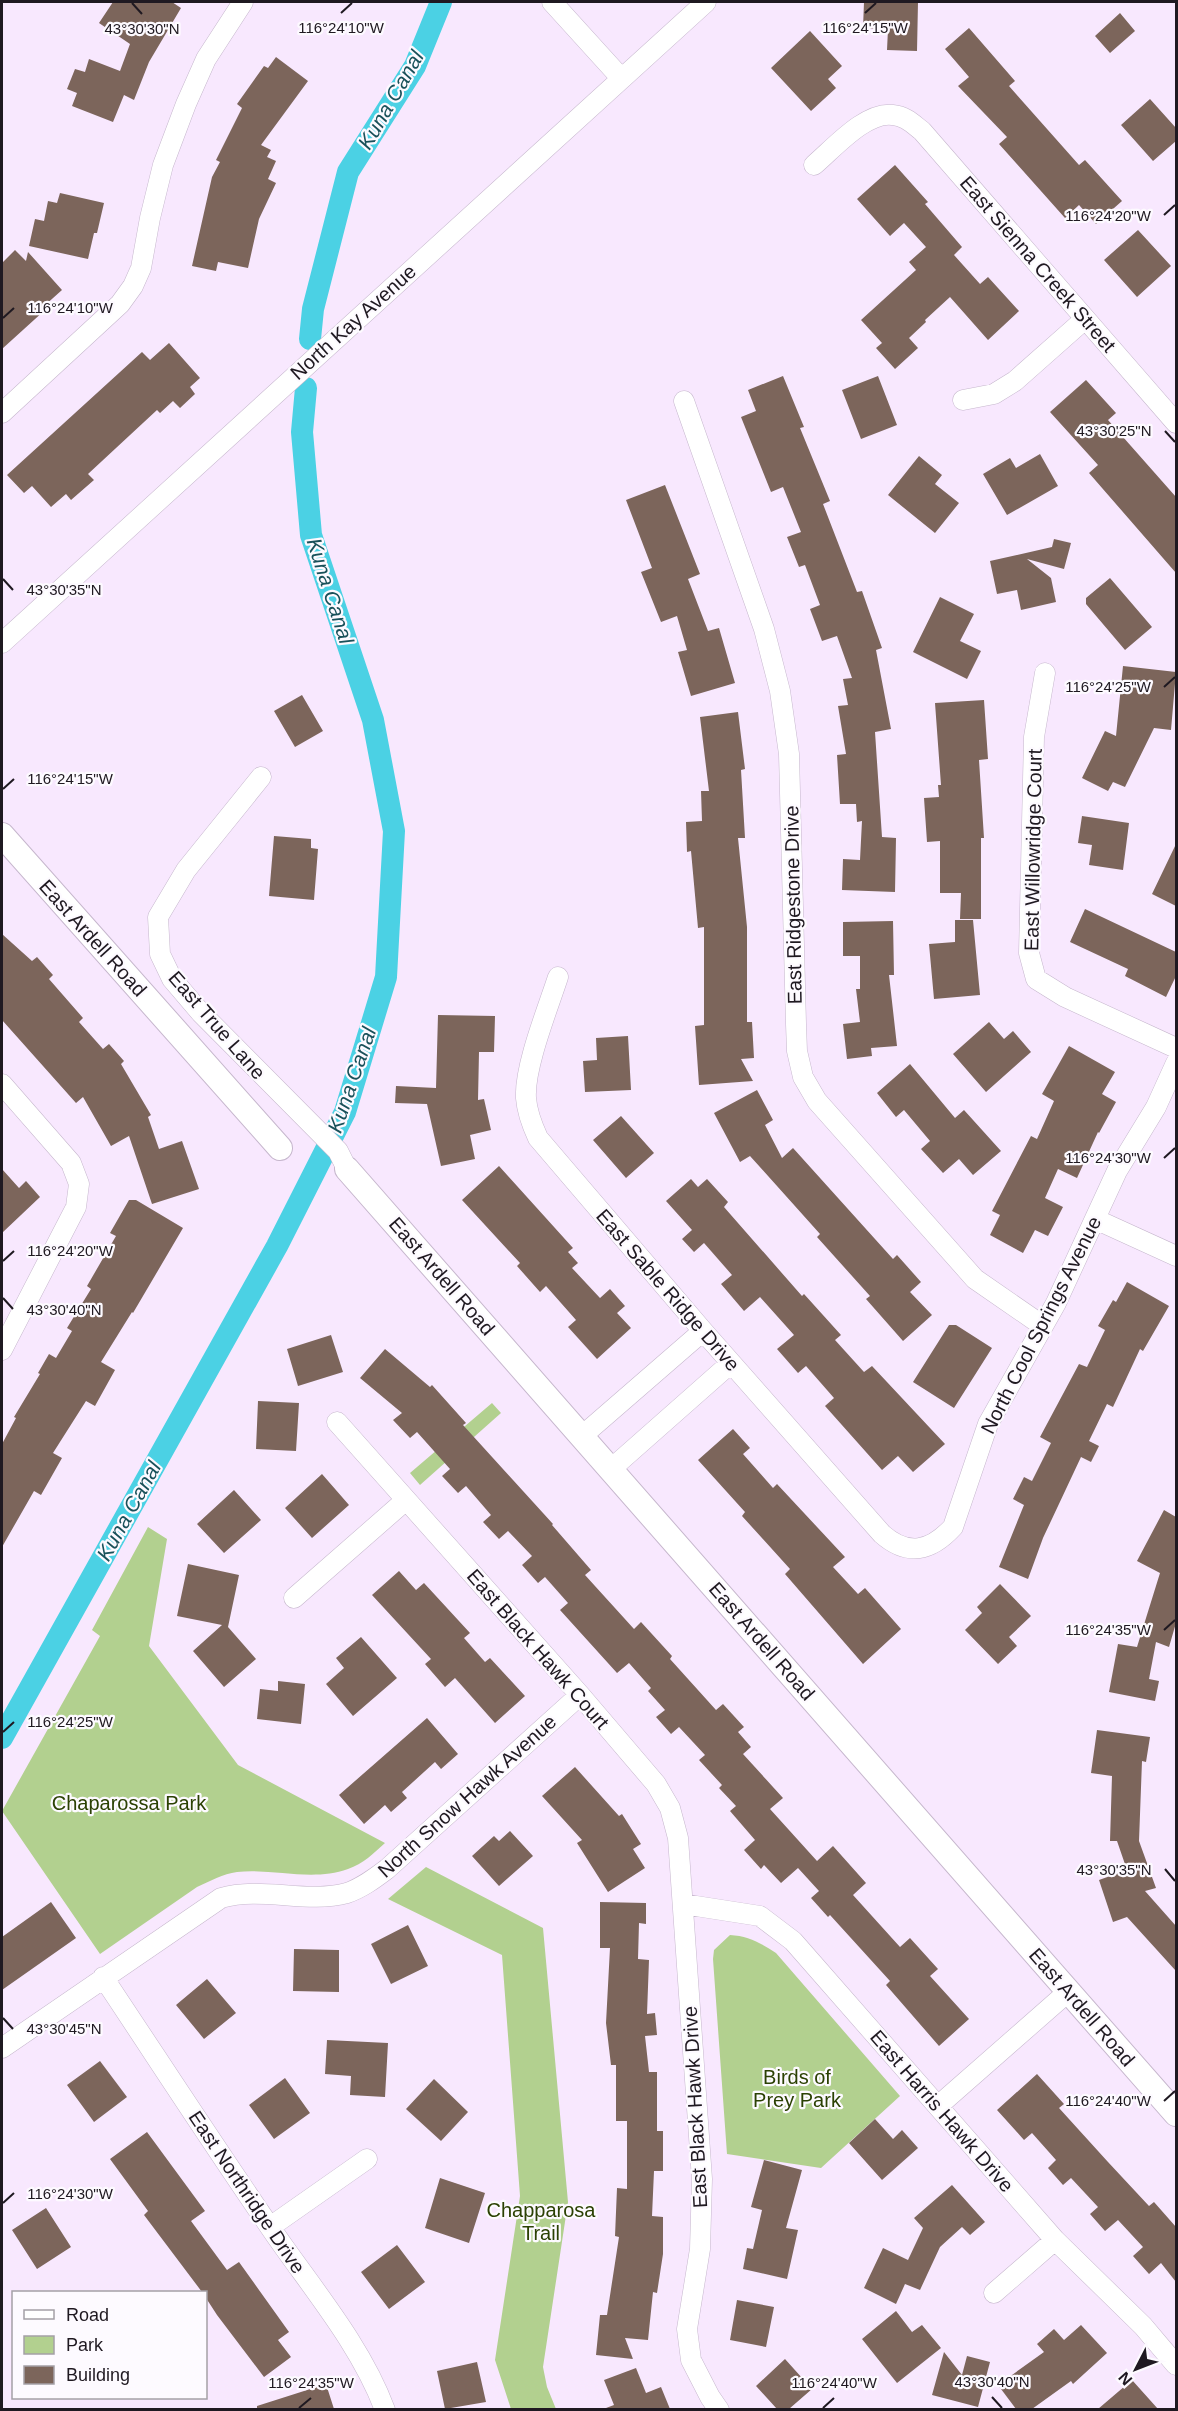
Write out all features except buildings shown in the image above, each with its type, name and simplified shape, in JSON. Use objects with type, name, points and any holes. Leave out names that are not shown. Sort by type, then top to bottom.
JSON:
[{"type":"street","points":[[2,413],[120,304],[133,286],[141,268],[163,165],[186,104],[206,59],[243,2]]},
{"type":"street","points":[[552,2],[621,78]]},
{"type":"street","name":"North Kay Avenue","points":[[2,643],[706,2]]},
{"type":"street","name":"East Sienna Creek Street","points":[[814,165],[862,123],[878,115],[894,115],[908,120],[922,131],[1176,423]]},
{"type":"street","points":[[963,400],[994,394],[1008,385],[1085,318]]},
{"type":"street","name":"East Ridgestone Drive","points":[[684,401],[764,629],[780,691],[789,754],[797,1051],[803,1077],[817,1101],[975,1279],[1043,1326]]},
{"type":"street","name":"East Willowridge Court","points":[[1045,673],[1034,737],[1029,953],[1036,979],[1065,998],[1176,1048]]},
{"type":"street","name":"East True Lane","points":[[261,777],[186,870],[158,917],[160,954],[172,979],[201,1013],[320,1133],[342,1160]]},
{"type":"street","name":"East Ardell Road","points":[[2,835],[280,1148]]},
{"type":"street","name":"East Sable Ridge Drive","points":[[558,977],[527,1077],[526,1098],[530,1119],[538,1138],[549,1154],[882,1534],[891,1542],[906,1548],[921,1548]]},
{"type":"street","name":"North Cool Springs Avenue","points":[[921,1548],[941,1540],[952,1527],[988,1424],[1043,1326],[1117,1171],[1156,1107],[1176,1063]]},
{"type":"street","points":[[2,1083],[71,1163],[79,1184],[76,1207],[2,1350]]},
{"type":"street","name":"East Ardell Road","points":[[342,1160],[1176,2115]]},
{"type":"street","points":[[1095,1219],[1176,1256]]},
{"type":"street","points":[[582,1436],[703,1331]]},
{"type":"street","points":[[611,1469],[731,1363]]},
{"type":"street","name":"East Black Hawk Court","points":[[338,1422],[656,1784],[670,1808],[678,1838],[682,1904]]},
{"type":"street","points":[[294,1598],[406,1500]]},
{"type":"street","name":"North Snow Hawk Avenue","points":[[2,2048],[102,1977],[221,1898],[238,1893],[326,1896],[347,1893],[369,1882],[396,1861],[580,1695]]},
{"type":"street","name":"East Harris Hawk Drive","points":[[682,1904],[760,1916],[793,1941],[1055,2240],[1143,2326],[1176,2364]]},
{"type":"street","name":"East Black Hawk Drive","points":[[682,1904],[702,2179],[700,2249],[687,2329],[691,2360],[710,2397],[719,2409]]},
{"type":"street","name":"East Northridge Drive","points":[[102,1977],[361,2358],[375,2383],[385,2409]]},
{"type":"street","points":[[938,2106],[1069,1991]]},
{"type":"street","points":[[270,2227],[367,2159]]},
{"type":"street","points":[[994,2293],[1055,2240]]},
{"type":"green space","points":[[492,1403],[501,1413],[420,1485],[410,1473]]},
{"type":"green space","name":"Chaparossa Park","points":[[148,1527],[167,1539],[149,1646],[238,1765],[385,1843],[359,1864],[334,1873],[307,1875],[251,1871],[222,1876],[197,1887],[100,1954],[2,1811],[100,1636],[92,1630]]},
{"type":"green space","name":"Chapparosa Trail","points":[[426,1867],[543,1928],[568,2202],[543,2367],[547,2387],[556,2409],[511,2409],[495,2360],[520,2196],[502,1955],[388,1899]]},
{"type":"green space","name":"Birds of Prey Park","points":[[730,1935],[754,1941],[776,1953],[900,2096],[821,2168],[727,2154],[713,1959],[714,1950]]},
{"type":"waterway","name":"Kuna Canal","points":[[310,339],[313,309],[348,172],[415,66],[441,2]]},
{"type":"waterway","name":"Kuna Canal","points":[[2,1738],[277,1246],[345,1112],[386,977],[394,831],[373,720],[311,535],[302,432],[306,388]]}]
